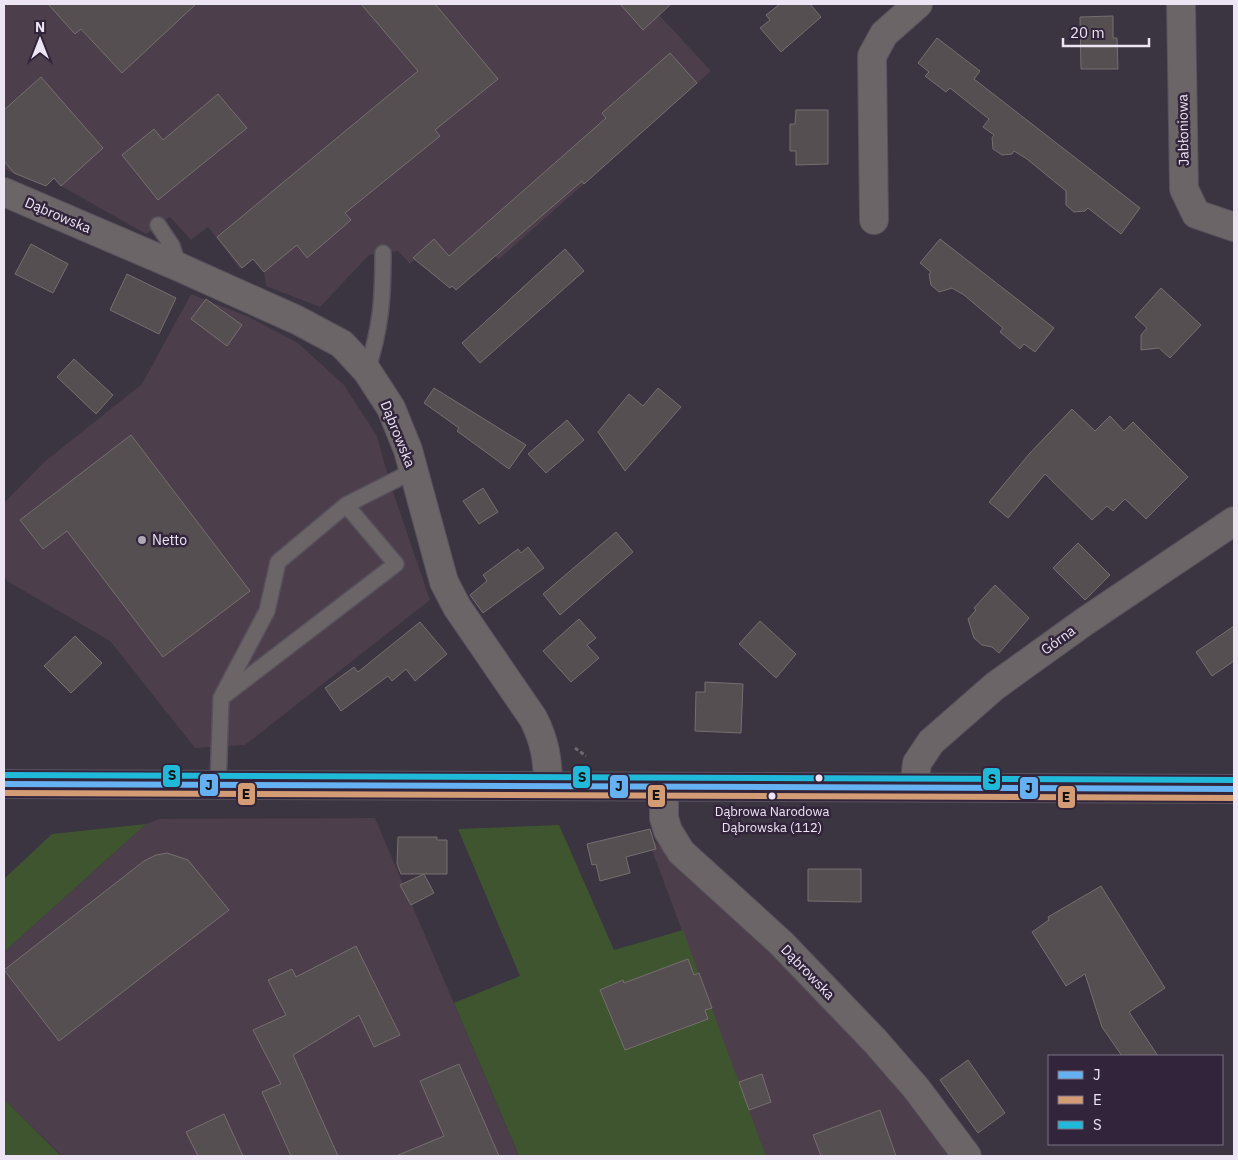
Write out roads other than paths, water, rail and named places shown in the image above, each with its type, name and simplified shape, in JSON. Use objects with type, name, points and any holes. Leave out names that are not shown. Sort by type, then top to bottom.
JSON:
[{"type":"street","points":[[874,220],[872,56],[884,34],[918,4]]},
{"type":"street","name":"Jabłoniowa","points":[[1181,4],[1184,189],[1196,214],[1234,227]]},
{"type":"street","name":"Dąbrowska","points":[[4,192],[297,320],[342,344],[367,371],[391,408],[408,450],[444,582],[457,607],[533,718],[546,747],[548,786]]},
{"type":"street","name":"Górna","points":[[914,787],[917,763],[931,742],[995,686],[1084,622],[1234,521]]},
{"type":"street","points":[[4,784],[1234,789]]},
{"type":"street","name":"Dąbrowska","points":[[664,787],[664,818],[668,831],[681,852],[781,943],[875,1040],[916,1088],[967,1156]]},
{"type":"lane","points":[[158,226],[172,246],[179,267]]},
{"type":"lane","points":[[367,371],[379,334],[383,294],[382,253]]},
{"type":"lane","points":[[218,786],[221,698],[267,611],[278,562],[346,505],[413,471]]},
{"type":"lane","points":[[221,698],[396,564],[346,505]]},
{"type":"place","name":"Netto","points":[[142,540]]},
{"type":"place","name":"Dąbrowa Narodowa Dąbrowska (112)","points":[[772,796]]}]
